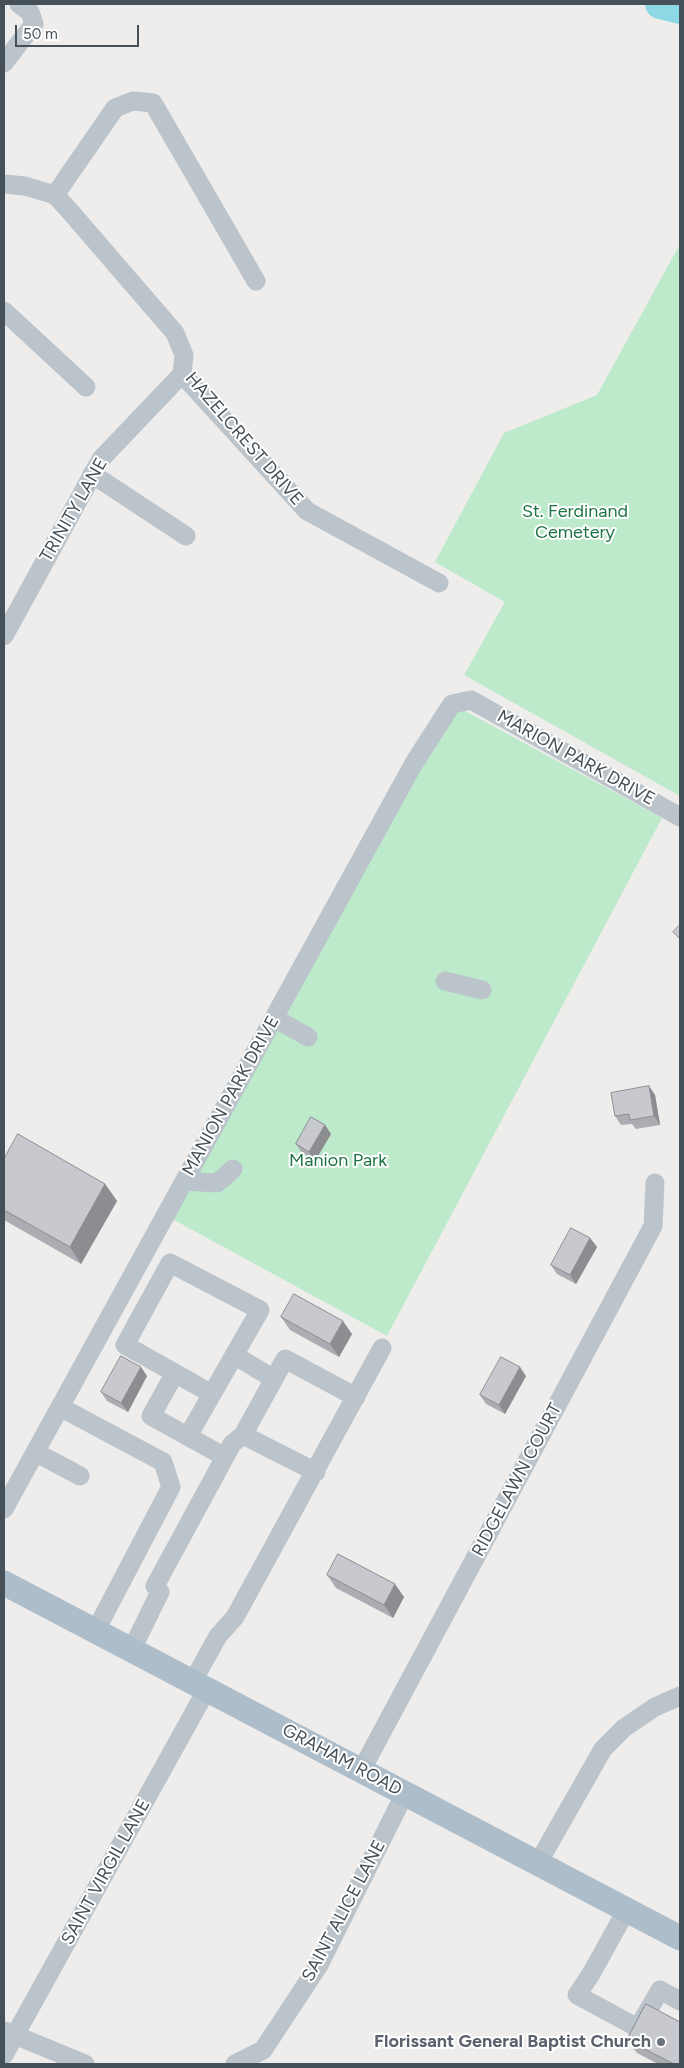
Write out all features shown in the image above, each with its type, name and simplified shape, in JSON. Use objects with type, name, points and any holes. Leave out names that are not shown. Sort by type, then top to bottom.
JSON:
[{"type":"main road","name":"GRAHAM ROAD","points":[[4,1583],[680,1938]]},
{"type":"street","points":[[4,63],[34,24],[30,12],[19,4]]},
{"type":"street","points":[[4,184],[25,186],[55,195],[115,108],[133,101],[153,102],[256,281]]},
{"type":"street","name":"HAZELCREST DRIVE","points":[[55,195],[175,333],[184,355],[182,374],[307,511],[439,583]]},
{"type":"street","points":[[4,311],[86,388]]},
{"type":"street","name":"TRINITY LANE","points":[[4,636],[101,459],[182,374]]},
{"type":"street","points":[[92,474],[186,536]]},
{"type":"street","name":"MARION PARK DRIVE","points":[[471,700],[680,817]]},
{"type":"street","name":"MANION PARK DRIVE","points":[[4,1509],[414,763],[452,704],[471,700]]},
{"type":"street","points":[[445,981],[482,990]]},
{"type":"street","points":[[274,1018],[308,1037]]},
{"type":"street","points":[[184,1181],[217,1183],[233,1170]]},
{"type":"street","name":"RIDGELAWN COURT","points":[[361,1771],[653,1226],[655,1183]]},
{"type":"street","points":[[188,1436],[212,1394],[234,1355],[260,1310],[170,1263],[125,1345],[212,1394]]},
{"type":"street","points":[[122,1293],[147,1306]]},
{"type":"street","points":[[200,1685],[218,1636],[235,1617],[316,1472],[382,1348]]},
{"type":"street","points":[[234,1355],[274,1379]]},
{"type":"street","points":[[132,1649],[160,1592],[154,1586],[232,1444],[243,1434],[285,1360],[356,1397]]},
{"type":"street","points":[[175,1372],[151,1416],[225,1457]]},
{"type":"street","points":[[60,1407],[163,1462],[171,1487],[96,1630]]},
{"type":"street","points":[[243,1434],[316,1472]]},
{"type":"street","points":[[35,1452],[80,1476]]},
{"type":"street","name":"SAINT VIRGIL LANE","points":[[4,2055],[9,2033],[200,1685]]},
{"type":"street","points":[[538,1863],[603,1748],[624,1728],[655,1708],[680,1696]]},
{"type":"street","name":"SAINT ALICE LANE","points":[[235,2064],[263,2050],[319,1965],[405,1793]]},
{"type":"street","points":[[627,1909],[591,1974],[577,1995],[638,2028],[660,1990],[680,2001]]},
{"type":"street","points":[[9,2033],[85,2064]]},
{"type":"green space","name":"St. Ferdinand Cemetery","points":[[680,244],[680,796],[464,675],[505,602],[435,562],[504,433],[597,395]]},
{"type":"green space","name":"Manion Park","points":[[447,701],[662,818],[387,1336],[165,1215]]},
{"type":"building","points":[[680,925],[680,939],[673,932]]},
{"type":"building","points":[[649,1086],[654,1116],[630,1120],[629,1114],[615,1116],[611,1093]]},
{"type":"building","points":[[311,1117],[325,1125],[309,1152],[296,1144]]},
{"type":"building","points":[[18,1134],[105,1184],[70,1247],[4,1210],[4,1159]]},
{"type":"building","points":[[571,1228],[590,1238],[570,1275],[551,1265]]},
{"type":"building","points":[[294,1294],[343,1321],[330,1344],[281,1317]]},
{"type":"building","points":[[121,1356],[141,1367],[121,1403],[101,1392]]},
{"type":"building","points":[[501,1357],[520,1367],[499,1405],[480,1395]]},
{"type":"building","points":[[338,1554],[395,1584],[384,1605],[327,1575]]},
{"type":"building","name":"Florissant General Baptist Church","points":[[646,2004],[680,2022],[680,2064],[674,2064],[627,2040]]},
{"type":"waterway","points":[[660,4],[680,9]]},
{"type":"place","name":"Florissant General Baptist Church","points":[[661,2042]]}]
